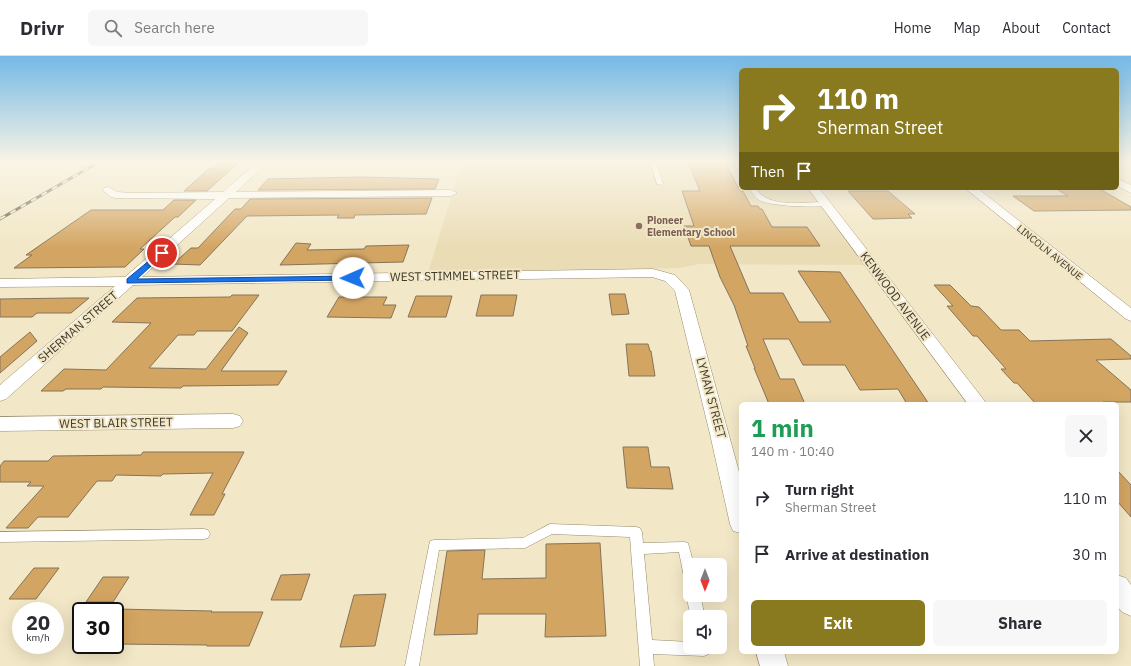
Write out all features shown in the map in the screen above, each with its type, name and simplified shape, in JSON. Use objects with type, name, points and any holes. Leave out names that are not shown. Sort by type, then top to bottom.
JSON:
[{"type":"street","points":[[109,190],[115,196],[451,193]]},
{"type":"street","name":"SHERMAN STREET","points":[[0,395],[232,190]]},
{"type":"street","name":"KENWOOD AVENUE","points":[[815,190],[976,402]]},
{"type":"street","name":"LINCOLN AVENUE","points":[[973,190],[1131,316]]},
{"type":"street","name":"WEST STIMMEL STREET","points":[[0,283],[653,273],[670,278]]},
{"type":"street","name":"LYMAN STREET","points":[[670,278],[682,290],[720,434],[739,515]]},
{"type":"street","name":"WEST BLAIR STREET","points":[[0,424],[233,421]]},
{"type":"street","points":[[1119,589],[1131,604]]},
{"type":"street","points":[[771,654],[774,666]]},
{"type":"lane","points":[[753,190],[754,193],[764,200],[786,203],[825,204]]},
{"type":"lane","points":[[412,666],[434,545],[525,543],[550,529],[636,532],[647,666]]},
{"type":"lane","points":[[0,537],[204,534]]},
{"type":"lane","points":[[637,549],[684,547],[686,558]]},
{"type":"lane","points":[[645,647],[683,648]]},
{"type":"shaded area","name":"Pioneer Elementary School","points":[[453,190],[808,190],[867,265],[699,264],[680,268],[428,273]]},
{"type":"building","points":[[185,190],[208,190],[207,191]]},
{"type":"building","points":[[1059,190],[1102,190],[1131,207],[1131,210],[1034,211],[1013,196],[1068,196]]},
{"type":"building","points":[[682,191],[743,191],[751,206],[758,206],[762,209],[772,227],[807,227],[820,246],[730,246],[750,293],[783,293],[799,322],[831,322],[798,271],[840,272],[928,402],[906,402],[898,389],[860,390],[845,365],[803,365],[789,339],[763,339],[780,379],[794,379],[804,402],[768,402],[746,346],[748,346],[734,305],[720,277],[709,246],[691,246],[684,226],[694,226]]},
{"type":"building","points":[[848,191],[888,191],[915,214],[908,214],[912,218],[873,219]]},
{"type":"building","points":[[432,198],[426,214],[355,215],[354,218],[337,218],[339,215],[247,216],[200,265],[173,264],[191,248],[198,248],[235,209],[241,209],[250,199]]},
{"type":"building","points":[[174,200],[196,200],[140,249],[144,249],[125,267],[14,268],[32,255],[26,255],[91,210],[163,210]]},
{"type":"building","points":[[296,243],[311,244],[307,250],[364,249],[366,246],[409,245],[403,262],[280,265]]},
{"type":"building","points":[[934,285],[950,285],[971,306],[979,307],[1001,330],[1019,330],[1030,341],[1111,339],[1131,356],[1131,359],[1096,360],[1131,390],[1131,402],[1034,402],[1017,383],[1014,383],[1001,369],[1006,369],[977,336],[973,336],[947,306],[953,306]]},
{"type":"building","points":[[609,294],[625,294],[629,314],[612,315]]},
{"type":"building","points":[[232,295],[259,295],[232,331],[197,331],[194,335],[178,335],[149,368],[206,369],[239,327],[248,333],[221,371],[287,371],[278,385],[183,386],[181,388],[103,387],[101,389],[41,391],[64,369],[106,370],[151,323],[112,322],[137,298],[230,297]]},
{"type":"building","points":[[481,295],[517,295],[513,316],[476,316]]},
{"type":"building","points":[[416,296],[452,296],[446,317],[408,317]]},
{"type":"building","points":[[339,297],[387,297],[383,305],[396,305],[391,318],[327,317]]},
{"type":"building","points":[[89,298],[71,313],[37,313],[32,317],[0,317],[0,299]]},
{"type":"building","points":[[30,332],[37,341],[0,373],[0,357]]},
{"type":"building","points":[[626,344],[648,344],[651,351],[655,376],[629,376]]},
{"type":"building","points":[[623,447],[648,447],[651,467],[669,467],[673,489],[627,488]]},
{"type":"building","points":[[143,452],[244,452],[222,494],[225,494],[214,515],[190,515],[213,473],[163,474],[161,476],[116,475],[112,481],[97,481],[68,517],[38,517],[28,528],[6,528],[44,486],[27,486],[31,482],[0,482],[0,466],[4,461],[48,461],[53,456],[141,455]]},
{"type":"building","points":[[1119,472],[1131,485],[1131,517],[1119,503]]},
{"type":"building","points":[[600,543],[606,636],[545,637],[546,614],[478,614],[477,634],[434,635],[447,551],[485,550],[482,579],[546,578],[546,544]]},
{"type":"building","points":[[34,568],[59,568],[36,599],[9,599]]},
{"type":"building","points":[[310,574],[301,600],[271,600],[281,575]]},
{"type":"building","points":[[103,577],[129,577],[113,602],[86,602]]},
{"type":"building","points":[[386,594],[375,646],[340,647],[354,595]]},
{"type":"building","points":[[124,609],[263,612],[249,646],[124,644]]},
{"type":"railway","points":[[0,219],[50,190]]},
{"type":"place","name":"Pioneer Elementary School","points":[[639,226]]},
{"type":"route","points":[[162,253],[129,281],[353,278]]}]
